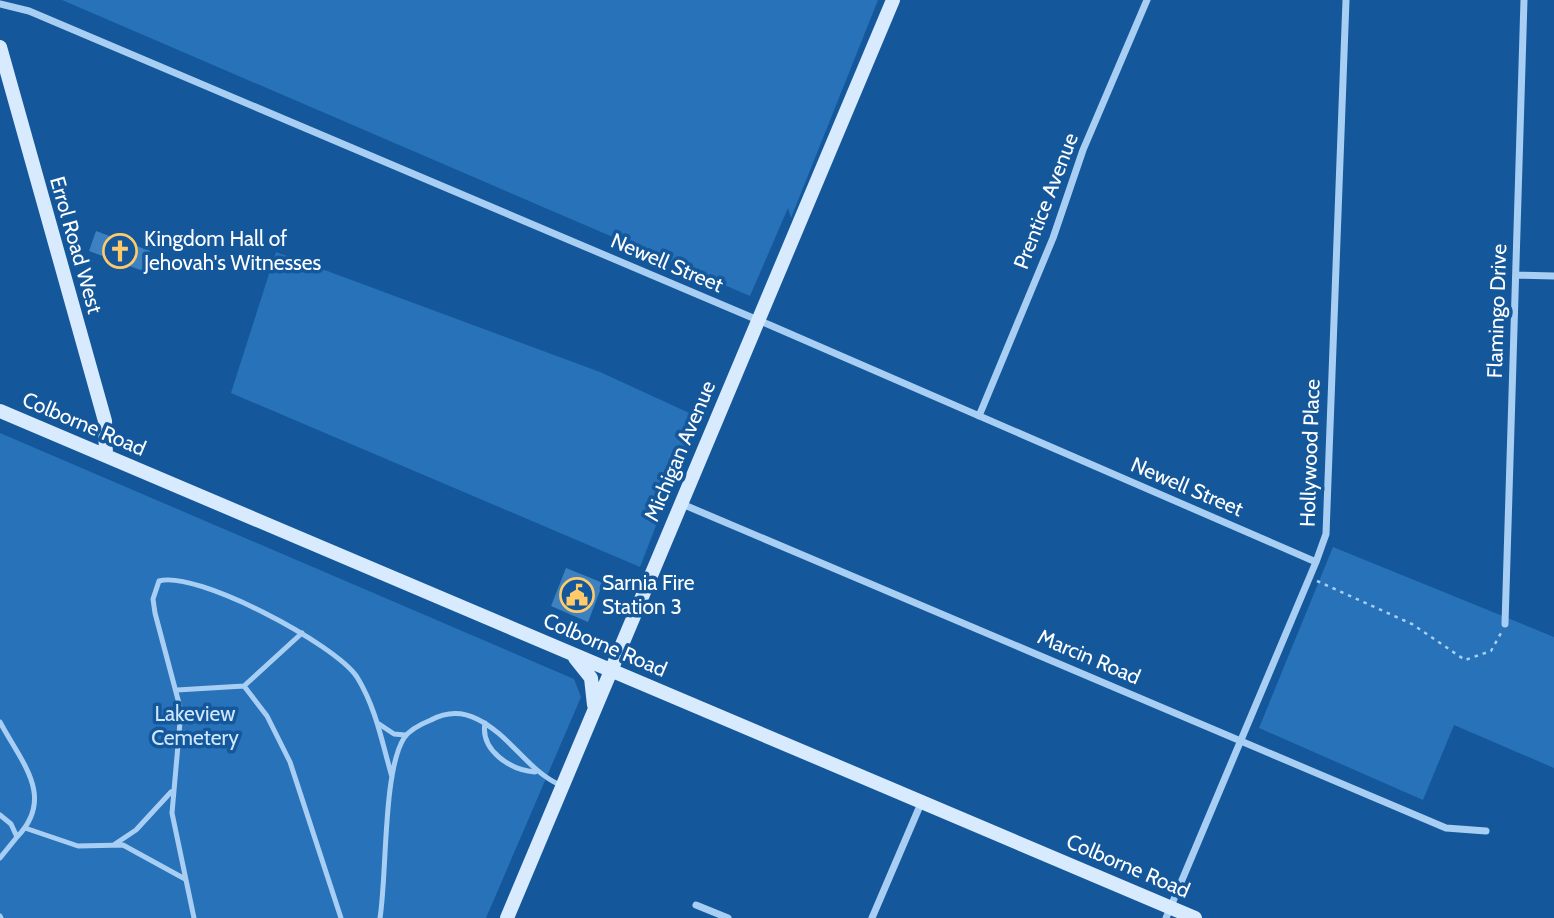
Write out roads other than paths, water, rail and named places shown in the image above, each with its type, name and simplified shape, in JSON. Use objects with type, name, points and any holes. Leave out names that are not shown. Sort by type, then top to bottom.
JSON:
[{"type":"street","name":"Michigan Avenue","points":[[507,918],[893,0]]},
{"type":"street","name":"Prentice Avenue","points":[[979,416],[1053,238],[1083,150],[1147,0]]},
{"type":"street","name":"Hollywood Place","points":[[1168,913],[1310,578],[1326,524],[1334,245],[1346,0]]},
{"type":"street","name":"Flamingo Drive","points":[[1505,624],[1524,0]]},
{"type":"street","name":"Newell Street","points":[[0,4],[29,11],[758,320],[1316,562]]},
{"type":"street","name":"Errol Road West","points":[[0,47],[105,421],[106,456]]},
{"type":"street","points":[[1516,275],[1554,276]]},
{"type":"street","name":"Colborne Road","points":[[0,411],[922,801],[1168,913],[1195,918]]},
{"type":"street","name":"Marcin Road","points":[[681,503],[1446,828],[1486,831]]},
{"type":"street","points":[[572,654],[591,678],[594,710]]},
{"type":"street","points":[[872,918],[922,801]]},
{"type":"street","points":[[696,905],[728,918]]},
{"type":"lane","points":[[194,918],[174,831],[180,735],[177,690],[153,599],[159,581],[176,579],[261,611],[340,658],[355,674],[371,702],[392,777]]},
{"type":"lane","points":[[177,690],[244,687],[302,633]]},
{"type":"lane","points":[[244,687],[267,716],[290,762],[341,918]]},
{"type":"lane","points":[[380,918],[392,777],[405,736],[418,726],[448,713],[468,715],[485,723],[527,760],[535,772]]},
{"type":"lane","points":[[0,722],[34,792],[34,815],[0,858]]},
{"type":"lane","points":[[485,723],[486,740],[496,754],[518,769],[535,772],[562,786]]},
{"type":"lane","points":[[379,724],[394,734],[405,736]]},
{"type":"lane","points":[[115,844],[136,830],[162,805],[175,785]]},
{"type":"lane","points":[[0,815],[11,824],[17,836]]},
{"type":"lane","points":[[25,828],[78,846],[115,844],[132,848],[186,880]]},
{"type":"place","name":"Kingdom Hall of Jehovah's Witnesses","points":[[120,251]]},
{"type":"place","name":"Sarnia Fire Station 3","points":[[577,595]]},
{"type":"park label","name":"Lakeview Cemetery","points":[[195,726]]}]
